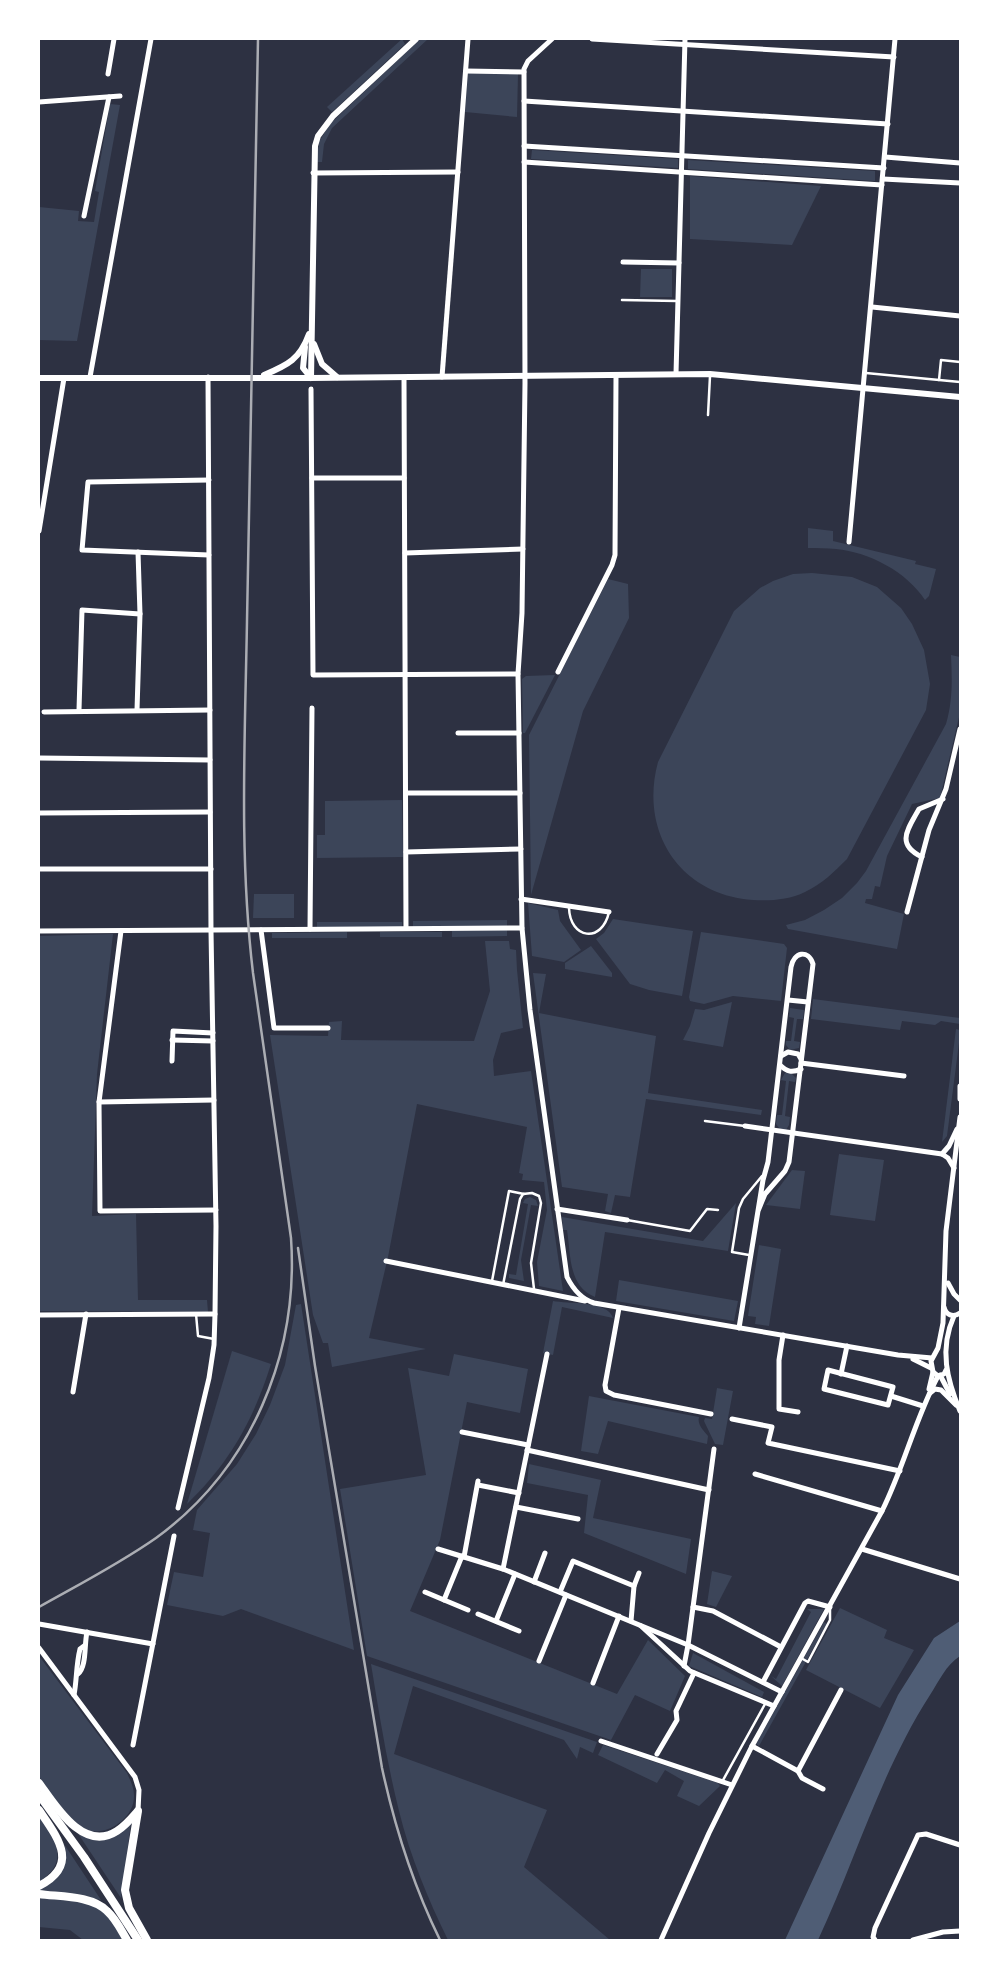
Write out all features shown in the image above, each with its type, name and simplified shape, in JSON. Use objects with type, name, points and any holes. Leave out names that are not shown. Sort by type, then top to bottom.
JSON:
[{"type":"main road","points":[[39,1783],[71,1824],[88,1834],[114,1833],[138,1811]]},
{"type":"main road","points":[[39,1796],[84,1857],[138,1940]]},
{"type":"main road","points":[[39,1810],[60,1841],[63,1856],[60,1868],[39,1886]]},
{"type":"main road","points":[[138,1811],[125,1890],[129,1908],[147,1940]]},
{"type":"main road","points":[[39,1894],[88,1901],[102,1906],[112,1916],[127,1940]]},
{"type":"street","points":[[108,74],[114,39]]},
{"type":"street","points":[[90,377],[152,39]]},
{"type":"street","points":[[311,378],[313,173],[315,146],[318,136],[329,121],[416,39]]},
{"type":"street","points":[[442,377],[468,39]]},
{"type":"street","points":[[552,39],[528,61],[524,72],[525,377],[522,613],[518,674],[522,928],[524,966],[567,1277],[573,1288],[588,1301]]},
{"type":"street","points":[[592,39],[685,41],[894,57]]},
{"type":"street","points":[[849,542],[866,373],[895,39]]},
{"type":"street","points":[[676,374],[685,41]]},
{"type":"street","points":[[466,71],[524,72]]},
{"type":"street","points":[[39,102],[120,96]]},
{"type":"street","points":[[84,216],[108,97]]},
{"type":"street","points":[[524,101],[888,124]]},
{"type":"street","points":[[524,146],[884,168]]},
{"type":"street","points":[[885,157],[960,163]]},
{"type":"street","points":[[524,162],[883,182],[960,183]]},
{"type":"street","points":[[313,173],[458,172]]},
{"type":"street","points":[[623,262],[679,263]]},
{"type":"street","points":[[872,307],[960,316]]},
{"type":"street","points":[[311,328],[305,346],[303,368],[311,378]]},
{"type":"street","points":[[311,328],[318,359],[338,378]]},
{"type":"street","points":[[259,377],[289,364],[305,346]]},
{"type":"street","points":[[39,378],[404,378],[710,374],[960,397]]},
{"type":"street","points":[[558,672],[612,565],[615,555],[616,376]]},
{"type":"street","points":[[178,1508],[209,1378],[215,1314],[216,1210],[211,931],[208,377]]},
{"type":"street","points":[[39,531],[64,378]]},
{"type":"street","points":[[404,378],[406,928]]},
{"type":"street","points":[[311,389],[313,675],[518,674]]},
{"type":"street","points":[[312,478],[404,478]]},
{"type":"street","points":[[209,480],[88,482],[82,550],[209,555]]},
{"type":"street","points":[[405,553],[523,549]]},
{"type":"street","points":[[137,710],[140,614],[138,552]]},
{"type":"street","points":[[80,710],[82,610],[140,614]]},
{"type":"street","points":[[310,929],[312,708]]},
{"type":"street","points":[[44,712],[80,710],[210,710]]},
{"type":"street","points":[[907,912],[930,830],[943,799],[960,729]]},
{"type":"street","points":[[458,733],[518,733]]},
{"type":"street","points":[[39,758],[210,760]]},
{"type":"street","points":[[406,793],[520,792]]},
{"type":"street","points":[[922,857],[909,850],[905,837],[919,809],[943,799]]},
{"type":"street","points":[[39,813],[210,812]]},
{"type":"street","points":[[406,852],[520,849]]},
{"type":"street","points":[[39,869],[211,869]]},
{"type":"street","points":[[522,898],[609,912]]},
{"type":"street","points":[[39,932],[522,928]]},
{"type":"street","points":[[261,930],[274,1028],[328,1028]]},
{"type":"street","points":[[121,931],[99,1102],[100,1211],[216,1210]]},
{"type":"street","points":[[739,1328],[758,1211],[772,1130],[792,962],[797,956],[805,955],[811,959],[813,964],[793,1133],[787,1166],[764,1194],[758,1211]]},
{"type":"street","points":[[788,1000],[808,1002]]},
{"type":"street","points":[[172,1061],[173,1031],[213,1033]]},
{"type":"street","points":[[172,1040],[213,1042]]},
{"type":"street","points":[[781,1056],[788,1052],[798,1054],[801,1064]]},
{"type":"street","points":[[780,1066],[785,1070],[795,1072],[801,1064]]},
{"type":"street","points":[[801,1064],[904,1076]]},
{"type":"street","points":[[960,1086],[960,1099]]},
{"type":"street","points":[[99,1102],[214,1100]]},
{"type":"street","points":[[942,1154],[952,1140],[960,1118]]},
{"type":"street","points":[[661,1940],[732,1785],[752,1746],[882,1511],[900,1470],[936,1373],[934,1356],[942,1332],[946,1277],[946,1231],[960,1118]]},
{"type":"street","points":[[745,1126],[942,1154],[948,1158],[954,1169]]},
{"type":"street","points":[[557,1209],[627,1220]]},
{"type":"street","points":[[386,1261],[619,1308],[898,1355],[919,1361],[936,1373],[960,1410]]},
{"type":"street","points":[[946,1277],[949,1287],[959,1299]]},
{"type":"street","points":[[944,1304],[949,1298],[959,1299]]},
{"type":"street","points":[[944,1304],[948,1314],[954,1316],[960,1313]]},
{"type":"street","points":[[619,1308],[605,1385],[606,1391],[614,1395],[712,1414]]},
{"type":"street","points":[[74,1392],[86,1314]]},
{"type":"street","points":[[39,1315],[215,1314]]},
{"type":"street","points":[[954,1316],[949,1333],[946,1370],[960,1410]]},
{"type":"street","points":[[783,1335],[779,1360],[779,1409],[798,1412]]},
{"type":"street","points":[[841,1374],[847,1346]]},
{"type":"street","points":[[504,1569],[547,1354]]},
{"type":"street","points":[[898,1355],[934,1356],[941,1354],[946,1360]]},
{"type":"street","points":[[828,1370],[893,1387],[891,1396],[888,1405],[824,1389],[828,1370]]},
{"type":"street","points":[[936,1373],[946,1370]]},
{"type":"street","points":[[927,1396],[932,1391],[940,1390],[960,1410]]},
{"type":"street","points":[[891,1396],[923,1406]]},
{"type":"street","points":[[732,1419],[772,1427],[768,1443],[900,1470]]},
{"type":"street","points":[[462,1432],[709,1490]]},
{"type":"street","points":[[684,1666],[714,1449]]},
{"type":"street","points":[[755,1474],[882,1511]]},
{"type":"street","points":[[444,1600],[463,1556],[478,1483],[519,1493]]},
{"type":"street","points":[[516,1507],[578,1519]]},
{"type":"street","points":[[133,1745],[174,1536]]},
{"type":"street","points":[[438,1549],[504,1569],[619,1616],[688,1645],[782,1692]]},
{"type":"street","points":[[862,1549],[960,1579]]},
{"type":"street","points":[[534,1582],[545,1553]]},
{"type":"street","points":[[539,1662],[573,1561],[634,1586]]},
{"type":"street","points":[[631,1621],[634,1586],[640,1573]]},
{"type":"street","points":[[496,1621],[515,1574]]},
{"type":"street","points":[[425,1592],[468,1610]]},
{"type":"street","points":[[763,1682],[805,1603],[808,1601],[830,1607]]},
{"type":"street","points":[[693,1607],[713,1611],[781,1647]]},
{"type":"street","points":[[478,1614],[519,1631]]},
{"type":"street","points":[[593,1683],[619,1616]]},
{"type":"street","points":[[39,1624],[153,1644]]},
{"type":"street","points":[[638,1624],[694,1673],[774,1706]]},
{"type":"street","points":[[74,1695],[78,1674],[82,1670],[86,1651],[84,1646],[87,1632]]},
{"type":"street","points":[[39,1648],[135,1777],[139,1790],[138,1811]]},
{"type":"street","points":[[657,1754],[677,1720],[676,1711],[694,1673]]},
{"type":"street","points":[[798,1771],[841,1690]]},
{"type":"street","points":[[601,1741],[732,1785]]},
{"type":"street","points":[[752,1746],[798,1771],[802,1778],[823,1789]]},
{"type":"street","points":[[875,1940],[875,1928],[918,1835],[926,1834],[960,1845]]},
{"type":"street","points":[[912,1940],[943,1932],[960,1931]]},
{"type":"lane","points":[[622,300],[678,301]]},
{"type":"lane","points":[[939,380],[941,360],[960,362]]},
{"type":"lane","points":[[866,373],[960,382]]},
{"type":"lane","points":[[708,415],[710,374]]},
{"type":"lane","points":[[569,906],[573,924],[578,930],[590,934],[600,930],[607,922],[609,912]]},
{"type":"lane","points":[[705,1121],[745,1126]]},
{"type":"lane","points":[[751,1255],[732,1252],[738,1211],[743,1199],[765,1173]]},
{"type":"lane","points":[[492,1282],[509,1191],[539,1196],[541,1202],[531,1263],[534,1291]]},
{"type":"lane","points":[[503,1285],[520,1199],[526,1194]]},
{"type":"lane","points":[[627,1220],[690,1231],[708,1209],[718,1210]]},
{"type":"lane","points":[[196,1314],[198,1336],[214,1339]]},
{"type":"lane","points":[[722,1782],[766,1702]]},
{"type":"shaded area","points":[[402,39],[405,44],[332,112],[327,107]]},
{"type":"shaded area","points":[[420,39],[428,39],[332,128],[324,144],[322,162],[316,162],[319,142],[329,125]]},
{"type":"shaded area","points":[[468,73],[518,74],[517,117],[465,112]]},
{"type":"shaded area","points":[[110,104],[120,105],[77,341],[39,340],[39,207],[79,211],[78,221],[94,222],[99,192],[95,191]]},
{"type":"shaded area","points":[[532,150],[678,159],[678,168],[531,159]]},
{"type":"shaded area","points":[[688,160],[875,171],[875,181],[688,169]]},
{"type":"shaded area","points":[[690,176],[821,186],[792,245],[690,239]]},
{"type":"shaded area","points":[[641,269],[672,269],[672,297],[640,297]]},
{"type":"shaded area","points":[[808,528],[833,531],[833,541],[916,561],[915,564],[936,569],[929,596],[925,600],[898,572],[874,559],[849,551],[808,548]]},
{"type":"shaded area","points":[[812,573],[852,577],[877,587],[901,608],[912,624],[924,650],[930,684],[926,710],[847,859],[837,869],[817,885],[793,897],[753,900],[727,896],[705,886],[686,873],[671,855],[660,835],[655,812],[654,788],[658,762],[734,611],[760,588],[773,581],[793,574]]},
{"type":"shaded area","points":[[608,579],[628,584],[629,618],[583,711],[531,895],[529,735]]},
{"type":"shaded area","points":[[951,655],[960,657],[960,713],[940,798],[912,804],[887,856],[880,887],[875,886],[872,899],[866,899],[865,903],[904,914],[897,949],[788,929],[786,925],[805,920],[842,898],[866,871],[946,724],[951,698]]},
{"type":"shaded area","points":[[555,675],[525,733],[523,733],[522,679],[526,676]]},
{"type":"shaded area","points":[[402,800],[403,857],[317,858],[317,835],[325,835],[325,801]]},
{"type":"shaded area","points":[[254,894],[294,894],[294,918],[253,918]]},
{"type":"shaded area","points":[[528,903],[558,910],[560,921],[581,950],[564,962],[532,956]]},
{"type":"shaded area","points":[[613,919],[693,931],[682,996],[649,990],[630,984],[596,939],[604,933]]},
{"type":"shaded area","points":[[507,920],[507,926],[413,927],[413,921]]},
{"type":"shaded area","points":[[317,922],[402,922],[402,927],[317,928]]},
{"type":"shaded area","points":[[507,930],[507,936],[452,937],[452,931]]},
{"type":"shaded area","points":[[347,932],[347,938],[272,938],[272,933]]},
{"type":"shaded area","points":[[380,932],[442,932],[442,937],[380,937]]},
{"type":"shaded area","points":[[701,932],[784,944],[787,948],[781,1001],[733,996],[704,1004],[690,1001],[689,997]]},
{"type":"shaded area","points":[[113,934],[97,1074],[92,1216],[136,1214],[138,1300],[207,1300],[208,1312],[39,1311],[39,936]]},
{"type":"shaded area","points":[[485,941],[509,941],[510,949],[516,950],[523,1028],[501,1033],[493,1060],[494,1076],[531,1071],[563,1291],[539,1286],[537,1262],[547,1210],[544,1182],[522,1180],[523,1174],[519,1173],[527,1127],[417,1104],[388,1257],[369,1338],[426,1349],[332,1367],[328,1343],[323,1343],[313,1315],[270,1035],[328,1036],[329,1022],[342,1021],[341,1040],[474,1041],[490,991]]},
{"type":"shaded area","points":[[591,946],[612,973],[612,977],[565,969],[565,963]]},
{"type":"shaded area","points":[[533,973],[546,974],[539,1013],[656,1036],[648,1093],[762,1110],[761,1115],[646,1099],[630,1197],[615,1195],[611,1213],[605,1211],[608,1194],[562,1187]]},
{"type":"shaded area","points":[[813,999],[960,1018],[960,1024],[941,1021],[935,1025],[902,1021],[900,1030],[811,1019]]},
{"type":"shaded area","points":[[732,1002],[723,1047],[683,1040],[695,1009],[704,1010]]},
{"type":"shaded area","points":[[790,1008],[804,1010],[803,1019],[797,1019],[794,1041],[800,1042],[799,1048],[790,1050],[786,1045],[786,1041],[791,1041],[794,1018],[789,1017]]},
{"type":"shaded area","points":[[956,1029],[960,1030],[960,1035],[947,1136],[942,1142]]},
{"type":"shaded area","points":[[785,1073],[791,1073],[796,1078],[795,1082],[789,1081],[785,1116],[790,1117],[786,1130],[780,1129],[776,1124],[777,1115],[782,1115],[786,1081],[781,1080]]},
{"type":"shaded area","points":[[839,1154],[884,1160],[875,1221],[830,1215]]},
{"type":"shaded area","points":[[792,1170],[805,1171],[800,1209],[766,1205]]},
{"type":"shaded area","points":[[530,1197],[536,1200],[538,1206],[531,1205],[521,1260],[524,1281],[509,1278],[509,1274],[516,1275],[528,1204],[523,1203],[525,1199]]},
{"type":"shaded area","points":[[736,1203],[728,1251],[605,1232],[595,1297],[586,1292],[575,1278],[570,1259],[567,1230],[563,1230],[562,1217],[703,1241]]},
{"type":"shaded area","points":[[759,1245],[781,1249],[769,1326],[755,1324],[756,1317],[748,1316]]},
{"type":"shaded area","points":[[619,1280],[738,1301],[734,1321],[616,1301]]},
{"type":"shaded area","points":[[553,1301],[596,1306],[610,1312],[613,1318],[562,1307],[553,1355],[543,1353]]},
{"type":"shaded area","points":[[301,1304],[354,1650],[241,1609],[223,1616],[167,1605],[174,1572],[203,1577],[210,1533],[193,1530],[197,1510],[237,1464],[256,1434],[270,1405],[285,1365],[296,1305]]},
{"type":"shaded area","points":[[232,1351],[271,1364],[256,1404],[238,1440],[216,1472],[187,1504]]},
{"type":"shaded area","points":[[454,1354],[528,1369],[520,1413],[467,1402],[440,1540],[410,1611],[617,1694],[648,1640],[685,1676],[670,1711],[635,1695],[611,1740],[367,1656],[340,1489],[426,1475],[408,1368],[449,1376]]},
{"type":"shaded area","points":[[717,1388],[733,1391],[723,1445],[715,1444],[704,1421],[705,1418],[712,1419]]},
{"type":"shaded area","points":[[589,1396],[699,1417],[700,1425],[708,1436],[707,1444],[608,1421],[598,1454],[581,1451]]},
{"type":"shaded area","points":[[529,1464],[601,1480],[593,1518],[691,1539],[686,1574],[584,1533],[588,1495],[527,1483]]},
{"type":"shaded area","points":[[712,1571],[732,1576],[716,1607],[707,1604]]},
{"type":"shaded area","points":[[840,1608],[887,1630],[884,1638],[914,1650],[880,1708],[806,1670]]},
{"type":"shaded area","points":[[807,1609],[824,1609],[782,1686],[771,1676],[776,1679],[811,1612]]},
{"type":"shaded area","points":[[960,1621],[960,1656],[943,1674],[897,1754],[818,1940],[785,1940],[898,1695],[934,1638]]},
{"type":"shaded area","points":[[824,1622],[827,1624],[759,1746],[756,1744]]},
{"type":"shaded area","points":[[693,1653],[764,1692],[762,1697],[689,1666]]},
{"type":"shaded area","points":[[39,1656],[127,1773],[131,1781],[134,1795],[130,1811],[118,1824],[110,1828],[102,1831],[93,1831],[80,1827],[60,1807],[40,1778],[38,1768]]},
{"type":"shaded area","points":[[371,1664],[597,1742],[593,1753],[580,1747],[577,1759],[564,1740],[413,1686],[394,1754],[547,1810],[524,1867],[610,1940],[448,1940],[420,1877],[403,1828],[387,1756]]},
{"type":"shaded area","points":[[603,1745],[718,1783],[720,1786],[699,1806],[677,1796],[684,1781],[665,1770],[657,1783],[598,1755]]},
{"type":"shaded area","points":[[39,1815],[54,1842],[57,1858],[55,1866],[49,1874],[39,1882]]},
{"type":"shaded area","points":[[131,1823],[121,1898],[77,1832],[89,1837]]},
{"type":"shaded area","points":[[64,1844],[101,1900],[82,1895],[39,1890],[61,1872],[66,1859]]},
{"type":"shaded area","points":[[39,1898],[74,1901],[92,1905],[110,1917],[125,1940],[83,1940],[70,1930],[39,1927]]},
{"type":"railway","points":[[39,1607],[142,1548],[156,1538],[189,1510],[218,1478],[243,1443],[262,1406],[277,1366],[287,1324],[291,1281],[291,1238],[253,973],[244,841],[244,753],[258,39]]},
{"type":"railway","points":[[298,1248],[315,1366],[382,1768],[406,1856],[421,1898],[440,1940]]}]
